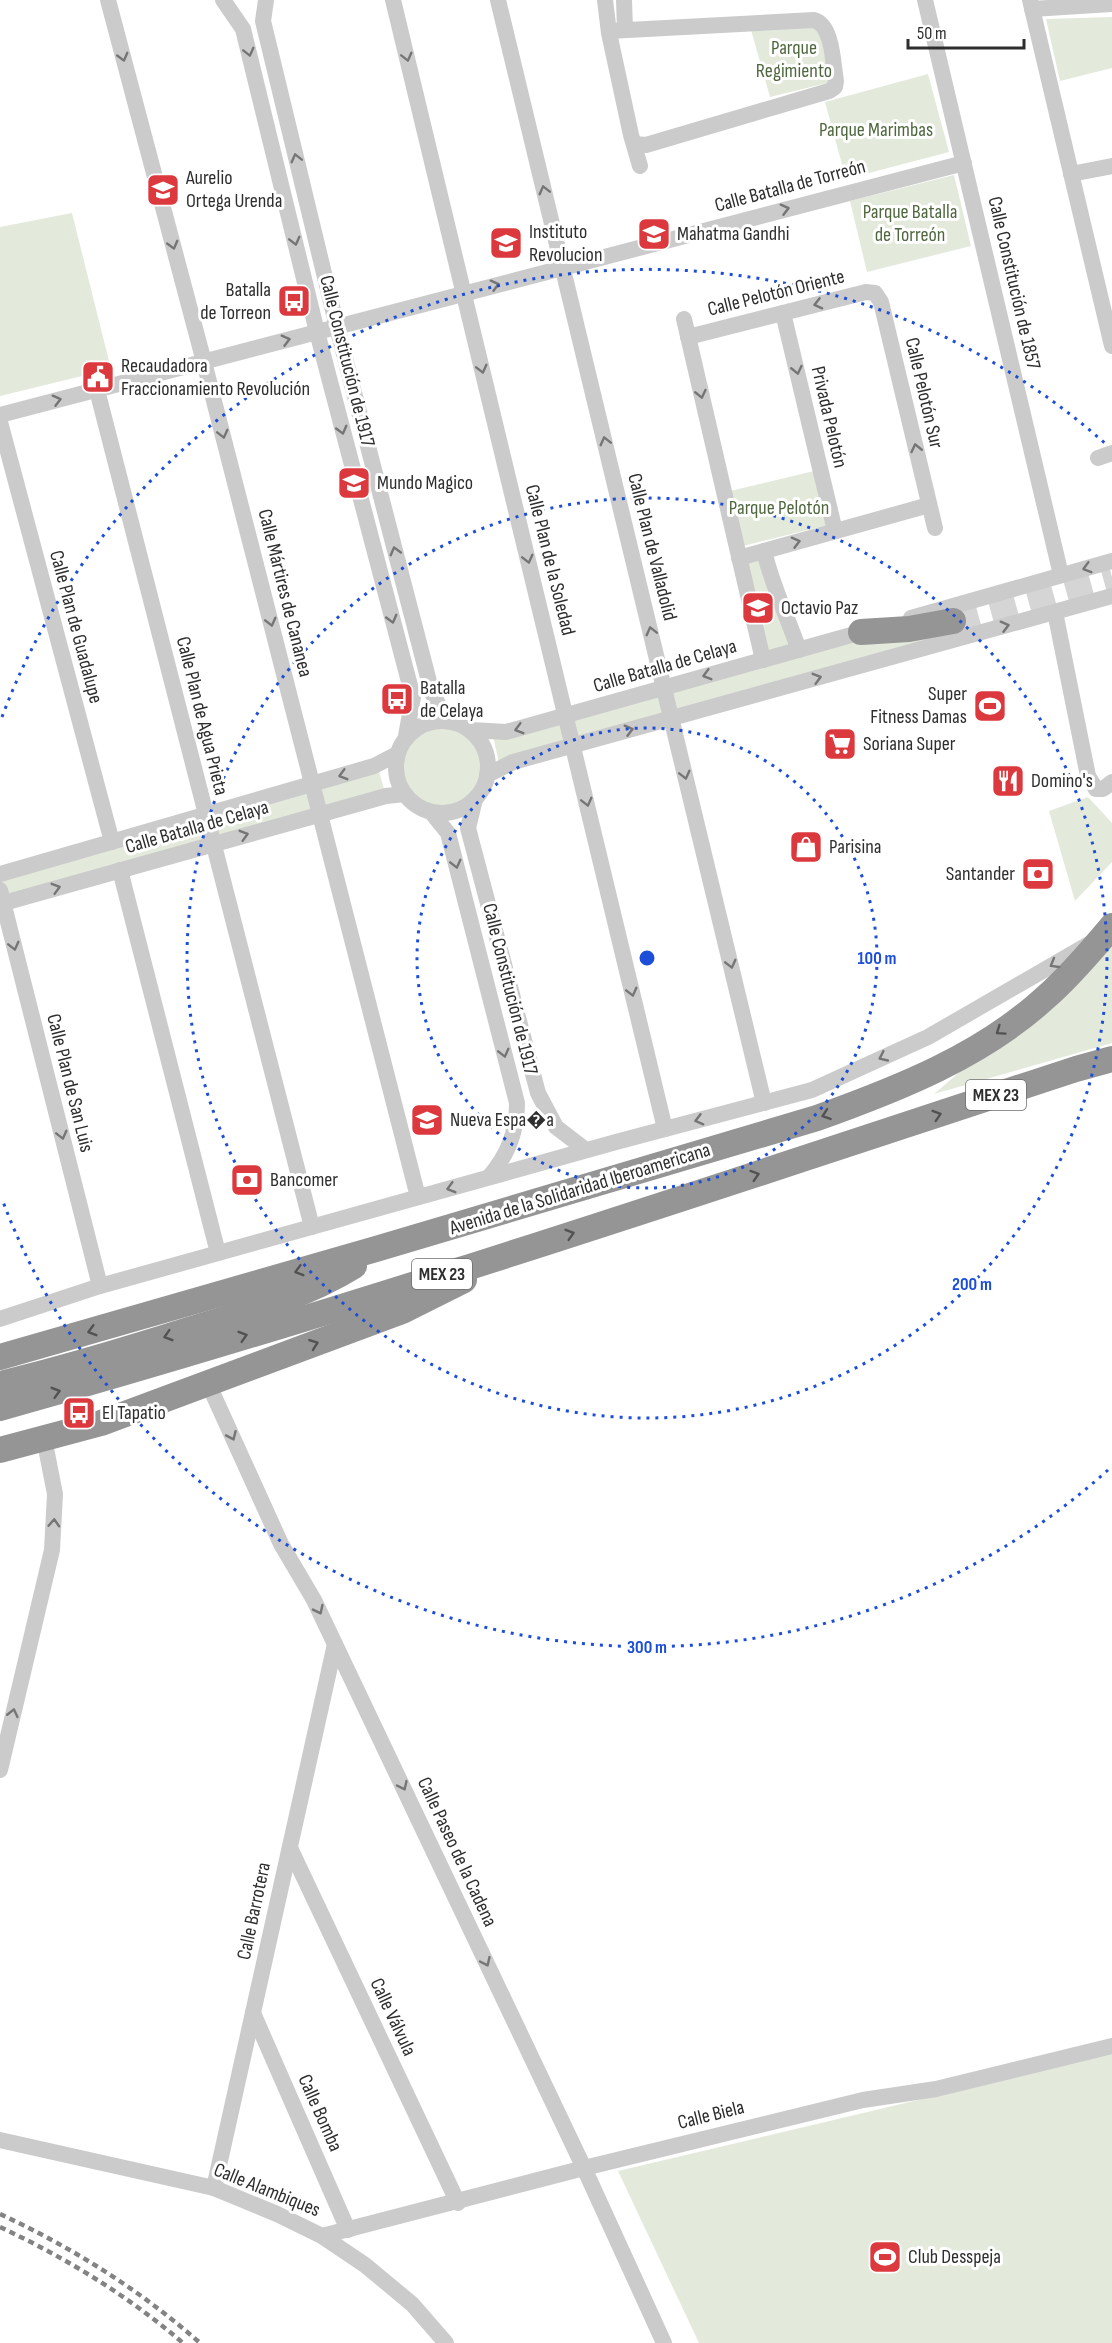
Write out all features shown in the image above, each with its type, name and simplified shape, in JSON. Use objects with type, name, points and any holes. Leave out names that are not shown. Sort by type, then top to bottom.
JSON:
[{"type":"highway","points":[[861,632],[909,629],[953,621]]},
{"type":"highway","name":"Avenida de la Solidaridad Iberoamericana","points":[[0,1357],[376,1250],[817,1118],[899,1087],[955,1059],[1023,1015],[1046,997],[1108,930]]},
{"type":"highway","name":"Avenida de la Solidaridad Iberoamericana","points":[[0,1407],[125,1373],[1112,1059]]},
{"type":"highway","points":[[0,1450],[100,1423],[402,1311],[533,1245]]},
{"type":"highway","points":[[0,1384],[57,1371],[306,1291],[339,1275],[376,1250]]},
{"type":"street","name":"Calle Mártires de Cananea","points":[[108,0],[204,362],[418,1197]]},
{"type":"street","name":"Calle Constitución de 1917","points":[[223,0],[243,29],[317,332],[413,697],[406,736]]},
{"type":"street","name":"Calle Constitución de 1917","points":[[266,0],[263,21],[337,327],[432,693],[441,709],[456,722]]},
{"type":"street","name":"Calle Plan de la Soledad","points":[[393,0],[665,1129]]},
{"type":"street","name":"Calle Plan de Valladolid","points":[[498,0],[764,1103]]},
{"type":"street","points":[[605,0],[617,30],[640,166]]},
{"type":"street","points":[[617,30],[624,0]]},
{"type":"street","name":"Calle Constitución de 1857","points":[[925,0],[1061,576]]},
{"type":"street","points":[[1112,4],[1031,5],[1112,346]]},
{"type":"street","points":[[617,30],[814,20],[821,22],[826,30],[835,87],[823,93],[646,145],[635,144]]},
{"type":"street","name":"Calle Batalla de Torreón","points":[[0,415],[964,162]]},
{"type":"street","points":[[1071,174],[1112,166]]},
{"type":"street","name":"Calle Pelotón Oriente","points":[[688,337],[866,291],[875,293]]},
{"type":"street","name":"Calle Pelotón Sur","points":[[875,293],[881,302],[935,528]]},
{"type":"street","name":"Privada Pelotón","points":[[783,313],[835,531]]},
{"type":"street","points":[[684,319],[763,660]]},
{"type":"street","name":"Calle Plan de Agua Prieta","points":[[97,390],[312,1227]]},
{"type":"street","name":"Calle Plan de Guadalupe","points":[[0,422],[112,842]]},
{"type":"street","points":[[739,558],[929,505]]},
{"type":"street","points":[[764,551],[771,580],[782,601],[799,650]]},
{"type":"street","name":"Calle Batalla de Celaya","points":[[471,730],[506,732],[1112,561]]},
{"type":"street","points":[[487,775],[513,762],[1112,596]]},
{"type":"street","points":[[1054,612],[1088,776],[1096,789],[1103,789],[1112,782]]},
{"type":"street","points":[[429,722],[456,722],[471,730],[482,743],[487,758],[487,775],[475,799],[455,811],[431,812],[417,805],[405,794],[396,768],[397,754],[406,736],[429,722]]},
{"type":"street","name":"Calle Batalla de Celaya","points":[[0,874],[374,766],[397,754]]},
{"type":"street","name":"Calle Batalla de Celaya","points":[[1,899],[120,870],[386,796],[405,794]]},
{"type":"street","name":"Calle Constitución de 1917","points":[[475,799],[468,828],[536,1085],[543,1105],[556,1127],[586,1150]]},
{"type":"street","name":"Calle Constitución de 1917","points":[[431,812],[448,833],[517,1103],[512,1140],[499,1166],[489,1177]]},
{"type":"street","points":[[120,870],[218,1253]]},
{"type":"street","name":"Calle Plan de San Luis","points":[[1,899],[100,1286]]},
{"type":"street","points":[[0,1318],[100,1286],[586,1150],[812,1090],[928,1037],[1108,930]]},
{"type":"street","points":[[0,1302],[26,1310]]},
{"type":"street","name":"Calle Paseo de la Cadena","points":[[208,1383],[280,1544],[314,1600],[584,2168],[664,2343]]},
{"type":"street","points":[[0,1770],[52,1550],[55,1494],[44,1438]]},
{"type":"street","name":"Calle Barrotera","points":[[214,2188],[335,1644]]},
{"type":"street","name":"Calle Válvula","points":[[290,1848],[458,2203]]},
{"type":"street","name":"Calle Bomba","points":[[253,2013],[348,2229]]},
{"type":"street","name":"Calle Biela","points":[[322,2236],[458,2203],[584,2168],[863,2100],[936,2089],[1112,2046]]},
{"type":"street","name":"Calle Alambiques","points":[[0,2140],[214,2188],[322,2236],[365,2265],[411,2304],[446,2343]]},
{"type":"green space","points":[[1112,17],[1112,68],[1060,81],[1046,19]]},
{"type":"green space","name":"Parque Regimiento","points":[[818,26],[831,82],[770,97],[751,30]]},
{"type":"green space","name":"Parque Marimbas","points":[[928,74],[949,152],[846,179],[825,102]]},
{"type":"green space","name":"Parque Batalla de Torreón","points":[[954,175],[971,246],[867,272],[850,201]]},
{"type":"green space","points":[[72,213],[111,369],[0,396],[0,227]]},
{"type":"green space","name":"Parque Pelotón","points":[[814,471],[828,525],[743,546],[730,491]]},
{"type":"green space","points":[[761,554],[795,648],[763,657],[739,558]]},
{"type":"green space","points":[[861,632],[949,637],[500,768],[492,731]]},
{"type":"green space","points":[[441,727],[456,730],[469,739],[478,752],[481,767],[478,782],[469,795],[456,804],[441,807],[426,804],[413,795],[404,782],[401,767],[404,752],[413,739],[426,730]]},
{"type":"green space","points":[[378,768],[386,796],[0,904],[0,877]]},
{"type":"green space","points":[[1088,797],[1112,823],[1112,862],[1075,901],[1049,811]]},
{"type":"green space","points":[[1112,941],[1112,1043],[934,1094]]},
{"type":"green space","name":"Club Desspeja","points":[[1112,2054],[1112,2343],[699,2343],[618,2171]]},
{"type":"tunnel","points":[[953,621],[1112,577]]},
{"type":"railway","points":[[0,2214],[54,2241],[105,2271],[154,2305],[200,2343]]},
{"type":"railway","points":[[0,2227],[49,2251],[118,2293],[183,2343]]},
{"type":"place","name":"Aurelio Ortega Urenda","points":[[163,190]]},
{"type":"place","name":"Mahatma Gandhi","points":[[654,234]]},
{"type":"place","name":"Instituto Revolucion","points":[[506,243]]},
{"type":"place","name":"Batalla de Torreon","points":[[294,301]]},
{"type":"place","name":"Recaudadora Fraccionamiento Revolución","points":[[98,377]]},
{"type":"place","name":"Mundo Magico","points":[[354,483]]},
{"type":"place","name":"Octavio Paz","points":[[758,608]]},
{"type":"place","name":"Batalla de Celaya","points":[[397,699]]},
{"type":"place","name":"Super Fitness Damas","points":[[990,706]]},
{"type":"place","name":"Soriana Super","points":[[840,744]]},
{"type":"place","name":"Domino's","points":[[1008,781]]},
{"type":"place","name":"Parisina","points":[[806,847]]},
{"type":"place","name":"Santander","points":[[1038,874]]},
{"type":"place","name":"Nueva Espa�a","points":[[427,1120]]},
{"type":"place","name":"Bancomer","points":[[247,1180]]},
{"type":"place","name":"El Tapatio","points":[[79,1413]]},
{"type":"place","name":"Club Desspeja","points":[[885,2257]]}]
